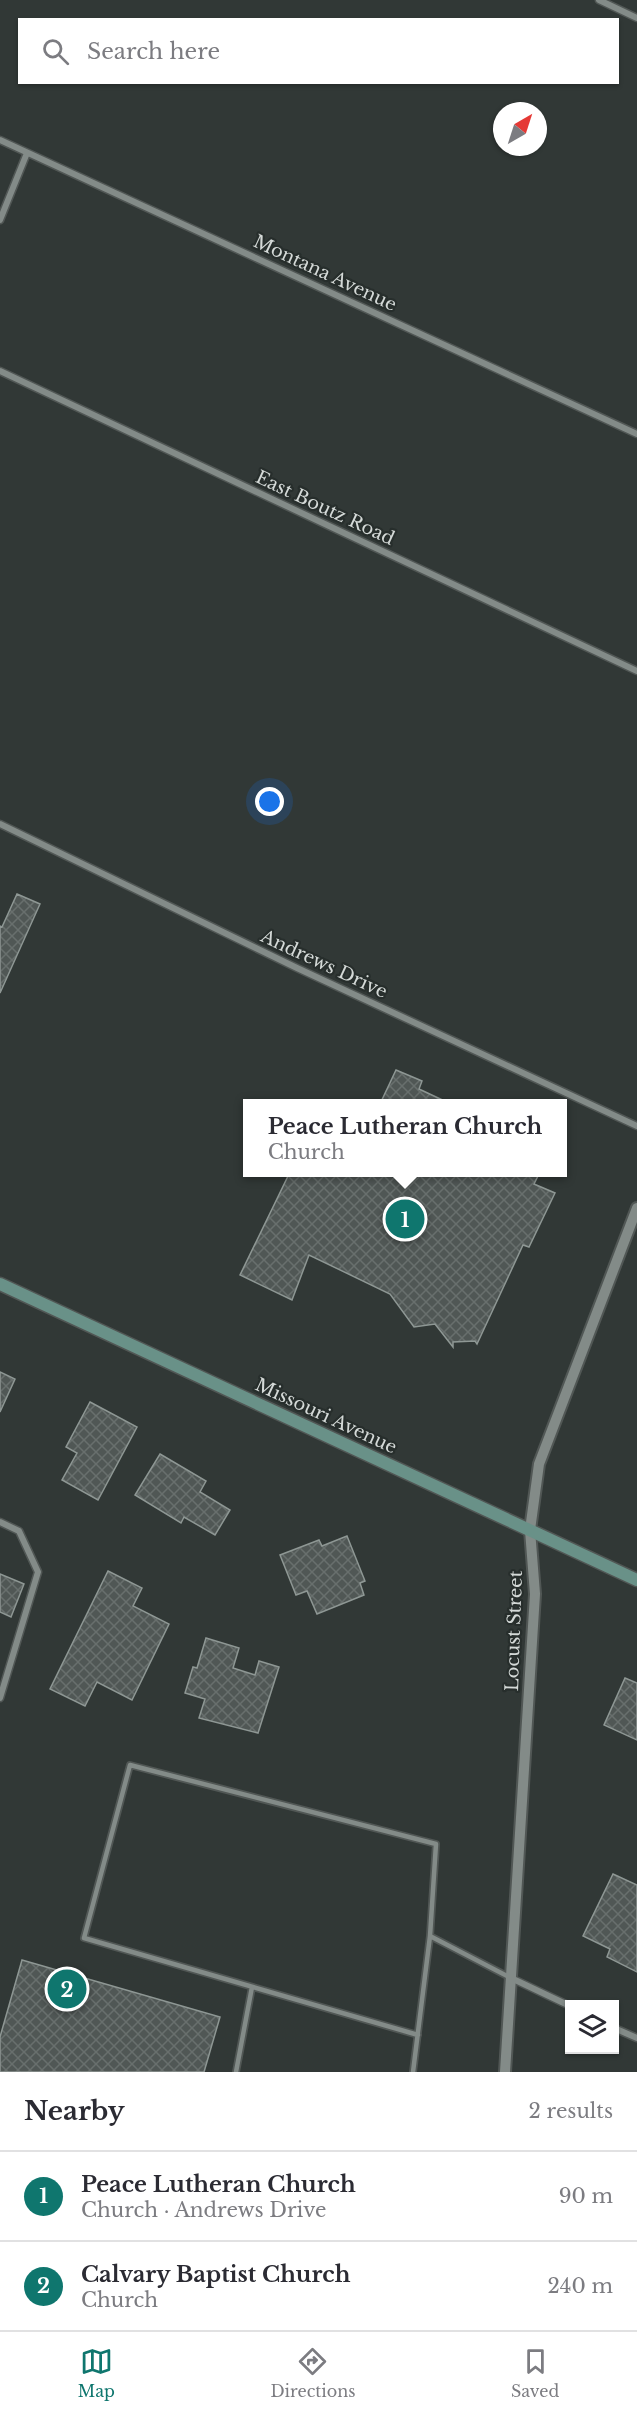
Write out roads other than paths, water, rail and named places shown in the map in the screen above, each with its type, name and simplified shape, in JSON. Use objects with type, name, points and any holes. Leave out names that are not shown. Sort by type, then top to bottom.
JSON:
[{"type":"main road","name":"Missouri Avenue","points":[[0,1284],[637,1580]]},
{"type":"street","points":[[599,0],[637,18]]},
{"type":"street","name":"Montana Avenue","points":[[0,140],[637,434]]},
{"type":"street","points":[[0,220],[27,153]]},
{"type":"street","name":"East Boutz Road","points":[[0,371],[637,671]]},
{"type":"street","name":"Andrews Drive","points":[[0,824],[297,968],[637,1126]]},
{"type":"street","name":"Locust Street","points":[[505,2072],[535,1594],[530,1530],[539,1464],[637,1208]]},
{"type":"street","points":[[0,1522],[19,1531],[38,1572],[0,1698]]},
{"type":"street","points":[[511,1978],[565,2004]]},
{"type":"street","points":[[619,2030],[637,2038]]},
{"type":"lane","points":[[413,2072],[418,2035],[430,1936],[436,1844],[130,1765],[84,1938],[418,2035]]},
{"type":"lane","points":[[430,1936],[511,1978]]},
{"type":"lane","points":[[236,2072],[252,1987]]},
{"type":"place","name":"Peace Lutheran Church","points":[[405,1219]]},
{"type":"place","name":"Calvary Baptist Church","points":[[67,1989]]}]
